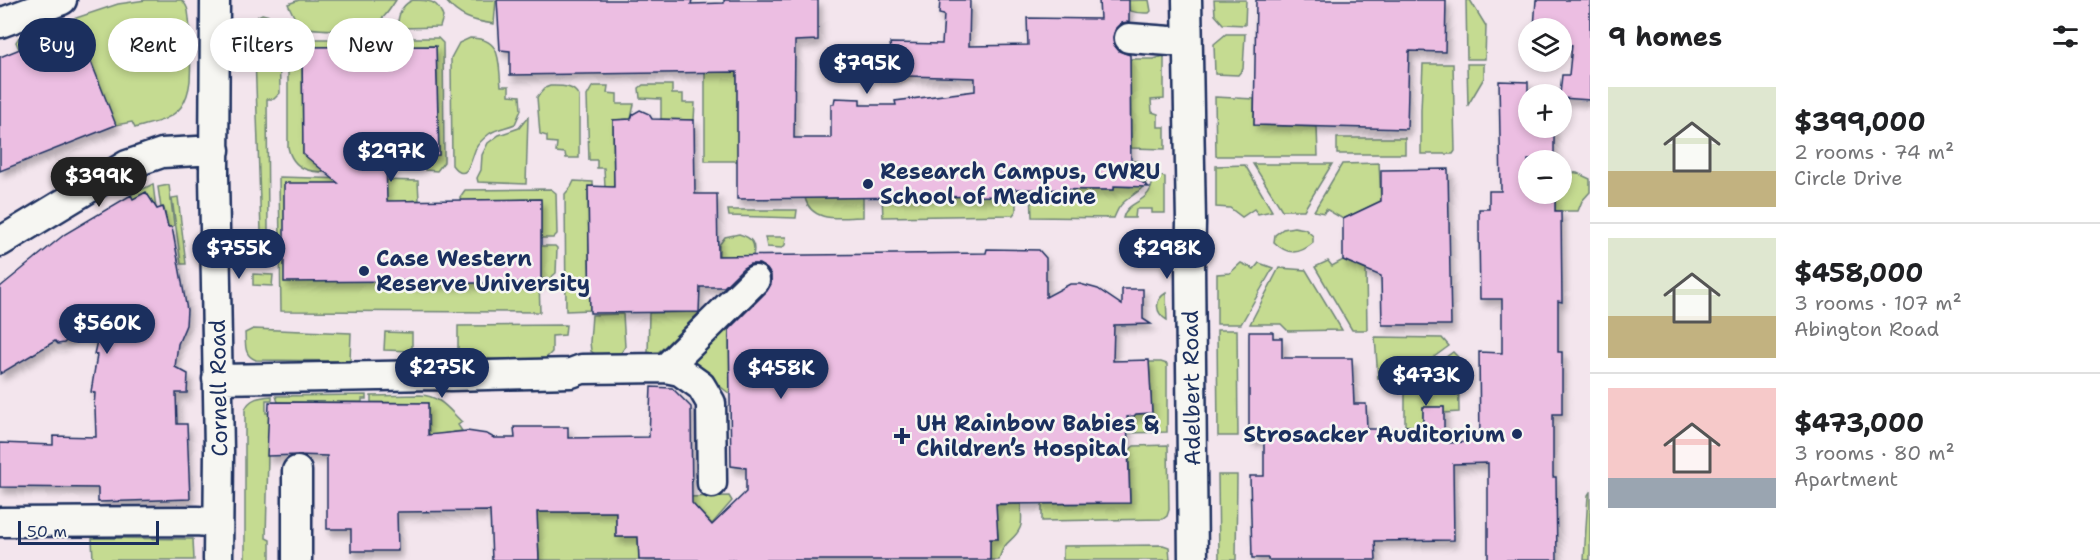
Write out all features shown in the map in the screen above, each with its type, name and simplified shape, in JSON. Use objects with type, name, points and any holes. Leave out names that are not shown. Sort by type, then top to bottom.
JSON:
[{"type":"street","points":[[0,23],[62,0]]},
{"type":"street","name":"Cornell Road","points":[[215,0],[214,150],[218,560]]},
{"type":"street","name":"Adelbert Road","points":[[1187,0],[1193,560]]},
{"type":"street","points":[[1130,38],[1187,40]]},
{"type":"street","points":[[0,242],[127,165],[162,153],[214,150]]},
{"type":"street","points":[[666,368],[755,280]]},
{"type":"street","points":[[217,379],[450,376],[571,373],[582,369],[666,368],[680,371],[701,386],[711,403],[712,483]]},
{"type":"street","points":[[297,471],[297,560]]},
{"type":"street","points":[[0,522],[197,521],[218,523]]},
{"type":"green space","points":[[146,0],[181,0],[185,3],[189,18],[108,18],[108,72],[191,72],[186,98],[177,112],[160,121],[135,128],[132,122],[116,125],[48,72],[96,72],[96,18],[76,18],[118,4]]},
{"type":"green space","points":[[299,0],[396,0],[383,18],[327,18],[327,29],[315,28],[315,18],[295,18],[288,4]]},
{"type":"green space","points":[[413,0],[428,1],[435,4],[443,17],[440,27],[414,28],[414,18],[399,18],[404,6]]},
{"type":"green space","points":[[445,0],[496,0],[494,24],[466,17]]},
{"type":"green space","points":[[1149,0],[1151,11],[1149,13],[1128,10],[1110,1]]},
{"type":"green space","points":[[1214,0],[1246,0],[1245,25],[1223,24],[1215,15]]},
{"type":"green space","points":[[1466,0],[1470,0],[1486,26],[1485,59],[1467,59]]},
{"type":"green space","points":[[262,14],[274,18],[257,18]]},
{"type":"green space","points":[[1226,34],[1245,34],[1243,69],[1238,75],[1215,74],[1214,44]]},
{"type":"green space","points":[[414,38],[438,38],[443,43],[444,162],[437,171],[425,170],[425,155],[439,155],[436,48],[414,47]]},
{"type":"green space","points":[[470,38],[481,39],[494,47],[499,60],[501,86],[509,86],[509,95],[520,96],[521,110],[515,124],[495,130],[482,140],[468,168],[462,173],[452,165],[451,58],[459,43]]},
{"type":"green space","points":[[315,39],[327,39],[327,47],[315,47]]},
{"type":"green space","points":[[1164,56],[1164,99],[1151,100],[1152,112],[1158,114],[1158,127],[1165,127],[1165,149],[1131,148],[1130,59],[1154,59]]},
{"type":"green space","points":[[1004,58],[1014,58],[1016,211],[1013,215],[883,217],[882,197],[1007,196]]},
{"type":"green space","points":[[1423,64],[1453,64],[1455,151],[1453,154],[1421,154]]},
{"type":"green space","points":[[1467,64],[1484,64],[1484,78],[1468,105]]},
{"type":"green space","points":[[256,72],[280,72],[280,93],[274,99],[267,99],[268,231],[261,232]]},
{"type":"green space","points":[[288,72],[302,72],[303,153],[377,171],[311,171],[296,163],[288,147]]},
{"type":"green space","points":[[705,72],[737,72],[738,161],[705,161]]},
{"type":"green space","points":[[643,85],[672,85],[672,94],[683,94],[683,103],[695,103],[694,120],[661,119],[661,99],[640,98],[639,88]]},
{"type":"green space","points":[[550,86],[570,88],[579,96],[579,158],[566,158],[565,153],[556,152],[557,143],[547,142],[547,136],[540,134],[537,97]]},
{"type":"green space","points":[[595,86],[608,86],[607,93],[617,94],[617,104],[634,104],[631,119],[613,120],[614,187],[605,187],[604,168],[597,168],[597,160],[589,160],[587,96]]},
{"type":"green space","points":[[1215,97],[1254,99],[1254,125],[1317,127],[1318,156],[1216,156]]},
{"type":"green space","points":[[528,117],[526,184],[478,182],[482,155],[488,143],[499,135],[519,128]]},
{"type":"green space","points":[[1337,138],[1405,138],[1405,154],[1337,154]]},
{"type":"green space","points":[[1131,161],[1142,161],[1146,182],[1121,205],[1114,218],[1032,217],[1031,189],[1114,190],[1114,186],[1130,187],[1135,185],[1136,178],[1131,175]]},
{"type":"green space","points":[[1379,163],[1381,201],[1343,219],[1326,209],[1324,213],[1314,211],[1342,164]]},
{"type":"green space","points":[[1253,164],[1332,164],[1304,210],[1282,210]]},
{"type":"green space","points":[[1245,165],[1272,211],[1258,214],[1254,209],[1242,217],[1230,208],[1216,207],[1216,166]]},
{"type":"green space","points":[[1159,169],[1160,176],[1165,177],[1165,213],[1152,213],[1152,209],[1136,209],[1135,218],[1123,218],[1130,207],[1150,191],[1153,172]]},
{"type":"green space","points":[[1572,172],[1590,179],[1590,192],[1582,201],[1578,211],[1555,211],[1555,204],[1572,204]]},
{"type":"green space","points":[[279,177],[418,181],[419,200],[407,201],[409,284],[539,282],[540,312],[281,311]]},
{"type":"green space","points":[[574,181],[593,182],[593,186],[588,187],[590,310],[566,311],[565,194]]},
{"type":"green space","points":[[153,184],[156,209],[133,199],[131,195]]},
{"type":"green space","points":[[169,185],[174,225],[172,227],[168,227],[164,208],[161,208],[158,187]]},
{"type":"green space","points":[[551,189],[556,193],[557,234],[553,238],[541,238],[541,202],[539,199],[460,201],[465,190]]},
{"type":"green space","points":[[178,197],[186,264],[181,264],[172,198]]},
{"type":"green space","points":[[863,197],[863,217],[837,218],[814,212],[805,198]]},
{"type":"green space","points":[[728,210],[797,210],[796,218],[729,216]]},
{"type":"green space","points":[[1294,227],[1305,229],[1313,236],[1313,243],[1303,250],[1293,252],[1274,242],[1275,235],[1283,229]]},
{"type":"green space","points":[[739,234],[752,242],[753,256],[719,256],[719,245],[725,237]]},
{"type":"green space","points":[[765,237],[786,237],[785,245],[782,248],[767,247]]},
{"type":"green space","points":[[541,246],[557,248],[556,273],[549,279],[541,279]]},
{"type":"green space","points":[[1343,260],[1366,270],[1367,330],[1352,330],[1315,267],[1328,261],[1332,266]]},
{"type":"green space","points":[[1241,263],[1254,269],[1259,263],[1273,268],[1241,324],[1217,324],[1217,274],[1230,273]]},
{"type":"green space","points":[[1279,268],[1306,270],[1342,330],[1288,331],[1281,324],[1250,324]]},
{"type":"green space","points":[[253,274],[273,275],[272,286],[253,285]]},
{"type":"green space","points":[[1166,293],[1167,320],[1158,310],[1159,299]]},
{"type":"green space","points":[[700,312],[662,349],[648,353],[649,313]]},
{"type":"green space","points":[[729,313],[730,394],[694,366],[692,359]]},
{"type":"green space","points":[[623,314],[625,347],[621,353],[595,354],[591,351],[592,315]]},
{"type":"green space","points":[[566,325],[565,335],[552,336],[552,352],[545,359],[463,359],[458,354],[458,326]]},
{"type":"green space","points":[[253,329],[351,333],[350,361],[256,360],[249,355],[245,345],[245,333]]},
{"type":"green space","points":[[1217,330],[1237,330],[1238,436],[1218,436]]},
{"type":"green space","points":[[385,332],[412,333],[412,351],[384,350]]},
{"type":"green space","points":[[1375,337],[1442,338],[1449,346],[1405,378],[1378,378]]},
{"type":"green space","points":[[1453,352],[1458,357],[1459,412],[1444,413],[1444,407],[1423,407],[1423,426],[1405,426],[1405,387]]},
{"type":"green space","points":[[1149,362],[1167,364],[1167,432],[1127,433],[1127,417],[1152,413]]},
{"type":"green space","points":[[366,395],[366,399],[362,399],[362,402],[278,402],[276,396]]},
{"type":"green space","points":[[420,395],[444,404],[462,422],[458,425],[462,431],[429,436],[428,403],[371,402],[371,396]]},
{"type":"green space","points":[[272,396],[272,400],[266,400],[266,413],[269,413],[266,538],[270,540],[270,560],[245,560],[245,410],[252,401]]},
{"type":"green space","points":[[1168,445],[1169,510],[1163,519],[1042,521],[1042,504],[1130,503],[1129,450],[1134,446]]},
{"type":"green space","points":[[1218,475],[1237,475],[1236,560],[1219,560]]},
{"type":"green space","points":[[1590,492],[1590,560],[1584,560],[1588,495]]},
{"type":"green space","points":[[729,496],[732,501],[712,524],[686,497]]},
{"type":"green space","points":[[1021,504],[1021,523],[1018,533],[1006,544],[999,560],[990,560],[990,539],[998,538],[997,524],[990,505]]},
{"type":"green space","points":[[537,512],[616,512],[616,537],[638,537],[639,560],[539,560]]},
{"type":"green space","points":[[92,538],[193,539],[194,560],[93,560]]},
{"type":"green space","points":[[1163,545],[1169,547],[1170,560],[1063,560],[1063,546]]},
{"type":"building","points":[[497,0],[692,0],[691,4],[724,3],[724,0],[818,0],[818,40],[795,41],[794,138],[831,138],[831,104],[834,104],[835,98],[860,99],[860,105],[896,105],[895,101],[975,91],[975,78],[875,75],[875,51],[891,51],[890,43],[942,44],[944,15],[939,14],[940,0],[970,0],[969,46],[1028,45],[1027,18],[1100,19],[1099,0],[1129,0],[1129,22],[1121,23],[1116,28],[1113,37],[1114,45],[1119,51],[1130,55],[1131,175],[1149,187],[1114,186],[1114,190],[1007,189],[1008,196],[737,199],[737,72],[510,75],[510,51],[500,50]]},
{"type":"building","points":[[1256,0],[1446,0],[1445,52],[1409,51],[1407,129],[1254,125]]},
{"type":"building","points":[[1536,0],[1590,0],[1590,100],[1572,99],[1572,84],[1561,84],[1562,75],[1569,75],[1569,72],[1572,72],[1572,18],[1535,18]]},
{"type":"building","points":[[414,46],[436,46],[439,155],[386,156],[387,201],[541,199],[541,282],[409,284],[408,281],[284,282],[284,183],[338,183],[303,154],[302,72],[315,72],[315,47],[327,47],[327,72],[414,72]]},
{"type":"building","points":[[18,50],[18,72],[95,72],[116,125],[0,171],[0,57]]},
{"type":"building","points":[[1499,81],[1528,82],[1528,84],[1518,84],[1518,138],[1554,138],[1554,150],[1518,150],[1518,204],[1555,204],[1555,211],[1561,211],[1562,302],[1558,301],[1558,352],[1562,352],[1562,414],[1553,414],[1557,560],[1488,560],[1488,463],[1453,464],[1454,540],[1375,541],[1376,560],[1252,558],[1250,476],[1264,476],[1264,439],[1249,439],[1249,332],[1273,332],[1273,338],[1282,338],[1282,358],[1352,358],[1354,404],[1366,404],[1367,429],[1405,429],[1405,426],[1423,426],[1423,407],[1444,407],[1444,431],[1449,431],[1449,443],[1480,441],[1479,352],[1502,353],[1502,299],[1480,299],[1479,209],[1489,209],[1489,191],[1501,191]]},
{"type":"building","points":[[640,110],[649,114],[652,119],[694,120],[695,194],[717,194],[718,256],[986,253],[987,249],[1039,250],[1046,258],[1046,297],[1070,284],[1080,284],[1098,289],[1122,305],[1122,289],[1143,289],[1143,319],[1151,324],[1114,325],[1113,361],[1149,360],[1152,413],[1127,417],[1130,503],[996,504],[998,539],[990,539],[990,560],[639,560],[638,537],[616,537],[616,512],[537,512],[539,560],[492,560],[490,511],[397,512],[398,551],[351,551],[351,529],[327,529],[327,456],[267,456],[269,402],[428,403],[428,435],[467,431],[487,434],[494,438],[515,438],[514,427],[568,427],[568,438],[649,437],[651,387],[672,388],[691,407],[692,503],[712,525],[746,492],[746,468],[731,466],[729,329],[767,291],[771,284],[771,275],[767,269],[759,264],[750,264],[724,287],[700,287],[699,312],[590,313],[588,186],[614,187],[613,120],[631,119],[633,114]]},
{"type":"building","points":[[1448,169],[1451,325],[1382,325],[1381,276],[1343,260],[1343,219],[1381,201],[1381,170]]},
{"type":"building","points":[[146,192],[157,209],[163,207],[168,227],[172,227],[187,310],[186,325],[178,344],[175,367],[188,374],[187,393],[176,393],[177,424],[187,424],[190,499],[98,502],[98,488],[0,487],[0,443],[53,445],[53,436],[96,437],[95,393],[91,392],[97,341],[79,327],[64,343],[58,344],[55,341],[0,374],[0,287],[65,234],[131,195],[133,199]]},
{"type":"place","name":"Research Campus, CWRU School of Medicine","points":[[868,184]]},
{"type":"place","name":"Case Western Reserve University","points":[[364,271]]},
{"type":"place","name":"Strosacker Auditorium","points":[[1517,434]]},
{"type":"place","name":"UH Rainbow Babies & Children’s Hospital","points":[[902,436]]}]
